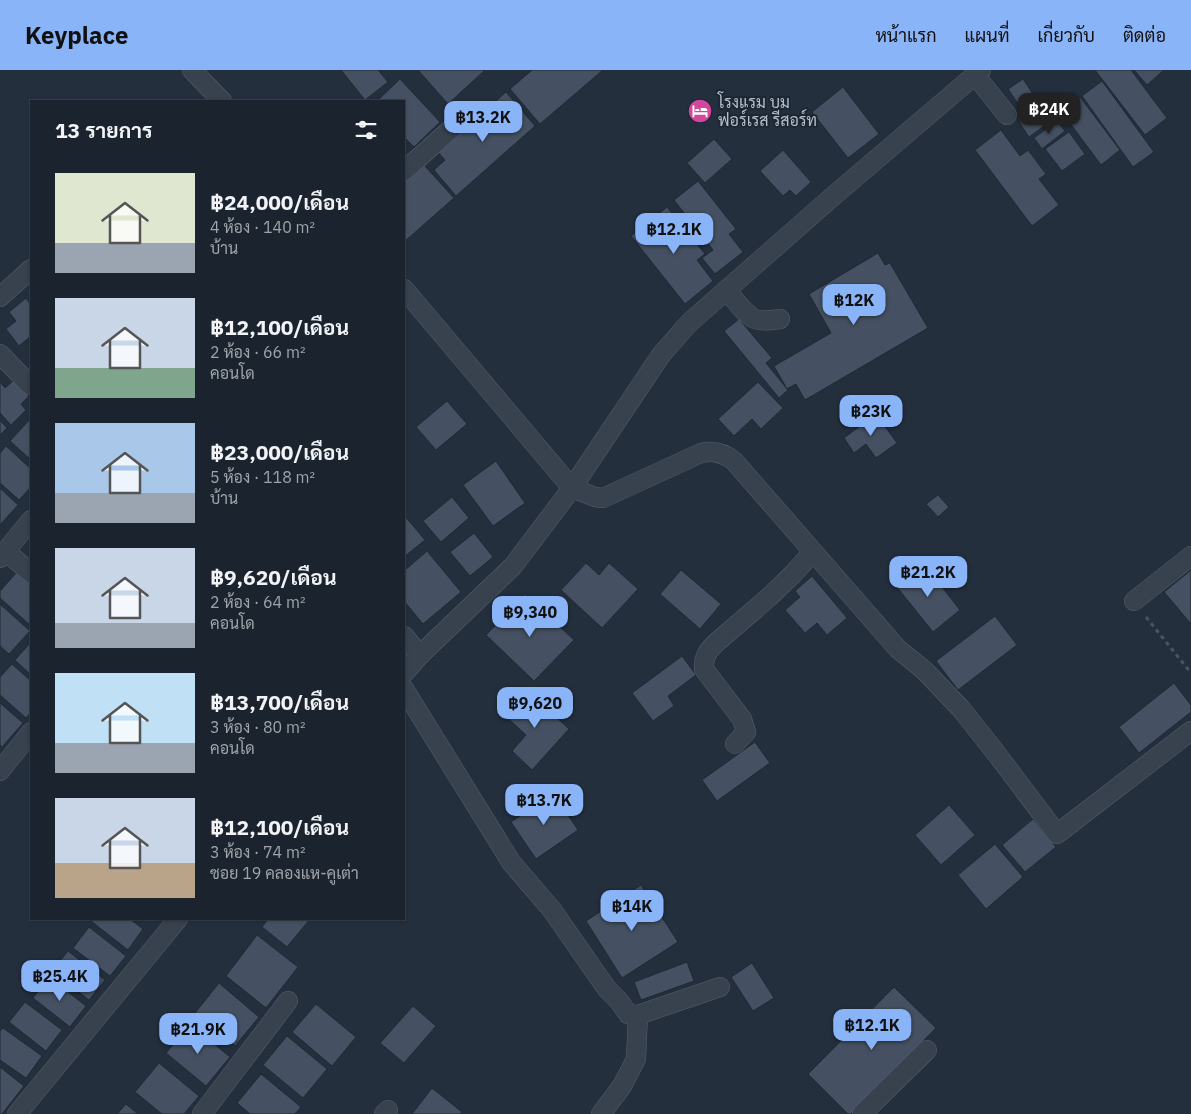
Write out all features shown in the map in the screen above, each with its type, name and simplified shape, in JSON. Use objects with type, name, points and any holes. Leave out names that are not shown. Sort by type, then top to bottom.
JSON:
[{"type":"street","points":[[192,70],[219,100]]},
{"type":"street","points":[[405,672],[420,655],[513,566],[572,488],[661,355],[689,323],[978,72],[1007,115]]},
{"type":"street","points":[[405,170],[462,119]]},
{"type":"street","points":[[0,297],[30,270]]},
{"type":"street","points":[[405,290],[572,488],[603,498],[701,453],[719,453],[734,461],[898,649],[925,671],[962,710],[1057,834],[1191,731]]},
{"type":"street","points":[[726,290],[746,312],[756,319],[768,321],[780,318]]},
{"type":"street","points":[[0,354],[30,385]]},
{"type":"street","points":[[30,521],[3,554],[30,572]]},
{"type":"street","points":[[735,744],[746,732],[742,719],[704,669],[706,654],[711,647],[780,587],[813,552]]},
{"type":"street","points":[[1134,601],[1191,556]]},
{"type":"street","points":[[405,637],[420,655]]},
{"type":"street","points":[[405,691],[510,862],[552,910],[607,989],[628,1014],[638,1015],[720,987]]},
{"type":"street","points":[[0,771],[30,733]]},
{"type":"street","points":[[17,1114],[177,920]]},
{"type":"street","points":[[202,1114],[288,1001]]},
{"type":"street","points":[[601,1114],[622,1086],[636,1059],[638,1015]]},
{"type":"street","points":[[862,1114],[927,1050]]},
{"type":"path","points":[[1134,601],[1191,673]]},
{"type":"building","points":[[341,70],[378,70],[388,82],[365,100]]},
{"type":"building","points":[[418,70],[484,70],[484,71],[448,104]]},
{"type":"building","points":[[532,70],[603,70],[540,124],[510,89]]},
{"type":"building","points":[[1095,70],[1131,70],[1167,118],[1145,135]]},
{"type":"building","points":[[1134,70],[1164,70],[1147,85]]},
{"type":"building","points":[[400,79],[440,122],[414,147],[405,138],[405,100],[378,100]]},
{"type":"building","points":[[1023,79],[1051,121],[1029,137],[1017,119],[1025,114],[1008,89]]},
{"type":"building","points":[[1102,81],[1154,152],[1133,167],[1082,96]]},
{"type":"building","points":[[843,87],[879,134],[848,158],[812,112]]},
{"type":"building","points":[[506,92],[535,126],[456,196],[434,170],[445,160],[438,152]]},
{"type":"building","points":[[1080,97],[1120,150],[1101,165],[1061,111]]},
{"type":"building","points":[[1057,121],[1065,131],[1042,149],[1034,138]]},
{"type":"building","points":[[1001,130],[1020,156],[1028,150],[1046,174],[1039,179],[1059,205],[1032,226],[975,150]]},
{"type":"building","points":[[1069,132],[1085,154],[1062,171],[1045,149]]},
{"type":"building","points":[[714,139],[732,159],[705,183],[687,163]]},
{"type":"building","points":[[783,150],[811,182],[796,196],[790,190],[783,196],[760,171]]},
{"type":"building","points":[[423,164],[454,198],[405,241],[405,180]]},
{"type":"building","points":[[698,181],[736,229],[729,234],[743,252],[715,274],[702,258],[713,250],[674,200]]},
{"type":"building","points":[[667,207],[705,254],[697,260],[713,281],[685,304],[631,236]]},
{"type":"building","points":[[878,253],[885,265],[890,263],[928,328],[805,400],[796,384],[787,389],[774,366],[831,333],[809,294]]},
{"type":"building","points":[[26,298],[30,304],[30,337],[19,346],[6,329],[16,321],[9,312]]},
{"type":"building","points":[[739,319],[772,358],[766,363],[788,390],[779,398],[724,331]]},
{"type":"building","points":[[14,380],[29,396],[21,404],[26,410],[11,425],[0,413],[0,382],[5,388]]},
{"type":"building","points":[[758,382],[783,408],[761,429],[752,419],[734,436],[718,419]]},
{"type":"building","points":[[447,401],[467,424],[436,450],[416,427]]},
{"type":"building","points":[[876,414],[897,443],[876,458],[866,444],[854,453],[844,438]]},
{"type":"building","points":[[30,419],[30,459],[10,441]]},
{"type":"building","points":[[0,420],[7,428],[0,435]]},
{"type":"building","points":[[6,446],[30,468],[30,488],[19,500],[0,483],[0,453]]},
{"type":"building","points":[[496,461],[525,503],[493,526],[463,485]]},
{"type":"building","points":[[0,488],[18,505],[0,525]]},
{"type":"building","points":[[938,495],[949,507],[938,517],[926,504]]},
{"type":"building","points":[[452,497],[469,518],[441,542],[423,521]]},
{"type":"building","points":[[405,516],[425,540],[405,556]]},
{"type":"building","points":[[474,533],[493,557],[470,576],[450,552]]},
{"type":"building","points":[[427,551],[461,592],[423,624],[405,602],[405,570]]},
{"type":"building","points":[[586,563],[599,575],[609,563],[638,589],[602,628],[561,590]]},
{"type":"building","points":[[924,564],[960,610],[933,632],[896,586]]},
{"type":"building","points":[[681,570],[721,604],[700,629],[660,594]]},
{"type":"building","points":[[1191,570],[1191,624],[1164,592]]},
{"type":"building","points":[[17,572],[30,583],[30,625],[0,598],[0,591]]},
{"type":"building","points":[[812,576],[847,618],[827,635],[817,623],[805,633],[785,610],[800,597],[795,591]]},
{"type":"building","points":[[525,594],[574,640],[534,681],[486,635]]},
{"type":"building","points":[[0,604],[30,631],[9,654],[0,646]]},
{"type":"building","points":[[995,616],[1017,645],[958,690],[936,661]]},
{"type":"building","points":[[30,643],[30,674],[15,660]]},
{"type":"building","points":[[682,656],[696,675],[668,696],[674,706],[653,721],[632,693]]},
{"type":"building","points":[[12,664],[30,680],[30,713],[26,718],[0,695],[0,677]]},
{"type":"building","points":[[1174,683],[1191,705],[1191,712],[1139,753],[1119,727]]},
{"type":"building","points":[[527,690],[569,729],[532,770],[512,751],[526,735],[504,715]]},
{"type":"building","points":[[0,703],[23,723],[2,747],[0,745]]},
{"type":"building","points":[[755,742],[770,763],[717,801],[702,780]]},
{"type":"building","points":[[553,793],[578,830],[536,859],[511,822]]},
{"type":"building","points":[[949,805],[975,835],[941,865],[915,835]]},
{"type":"building","points":[[1033,819],[1056,847],[1025,872],[1002,845]]},
{"type":"building","points":[[995,844],[1023,877],[986,909],[958,875]]},
{"type":"building","points":[[641,885],[678,942],[622,978],[586,921]]},
{"type":"building","points":[[131,920],[143,929],[128,950],[91,921]]},
{"type":"building","points":[[267,920],[309,920],[287,947],[262,927]]},
{"type":"building","points":[[89,927],[126,956],[110,976],[73,948]]},
{"type":"building","points":[[257,935],[298,967],[266,1008],[226,976]]},
{"type":"building","points":[[68,951],[105,980],[89,1000],[52,971]]},
{"type":"building","points":[[687,962],[694,981],[641,1000],[634,982]]},
{"type":"building","points":[[752,963],[774,998],[753,1011],[731,977]]},
{"type":"building","points":[[49,977],[86,1006],[70,1027],[33,998]]},
{"type":"building","points":[[219,983],[259,1017],[235,1046],[195,1013]]},
{"type":"building","points":[[894,987],[936,1028],[851,1114],[848,1114],[808,1074]]},
{"type":"building","points":[[25,1002],[62,1030],[46,1051],[9,1022]]},
{"type":"building","points":[[316,1004],[356,1037],[332,1066],[292,1032]]},
{"type":"building","points":[[413,1006],[436,1026],[404,1063],[380,1043]]},
{"type":"building","points":[[190,1024],[230,1057],[206,1086],[166,1053]]},
{"type":"building","points":[[3,1028],[42,1056],[26,1078],[0,1060],[0,1031]]},
{"type":"building","points":[[287,1036],[327,1069],[303,1098],[263,1065]]},
{"type":"building","points":[[159,1063],[199,1096],[184,1114],[162,1114],[135,1092]]},
{"type":"building","points":[[0,1067],[24,1086],[2,1114],[0,1114]]},
{"type":"building","points":[[261,1074],[301,1107],[295,1114],[250,1114],[237,1103]]},
{"type":"building","points":[[432,1088],[462,1112],[460,1114],[412,1114]]},
{"type":"building","points":[[126,1104],[138,1114],[117,1114]]},
{"type":"place","name":"โรงแรม บูม ฟอร์เรส รีสอร์ท","points":[[700,111]]}]
